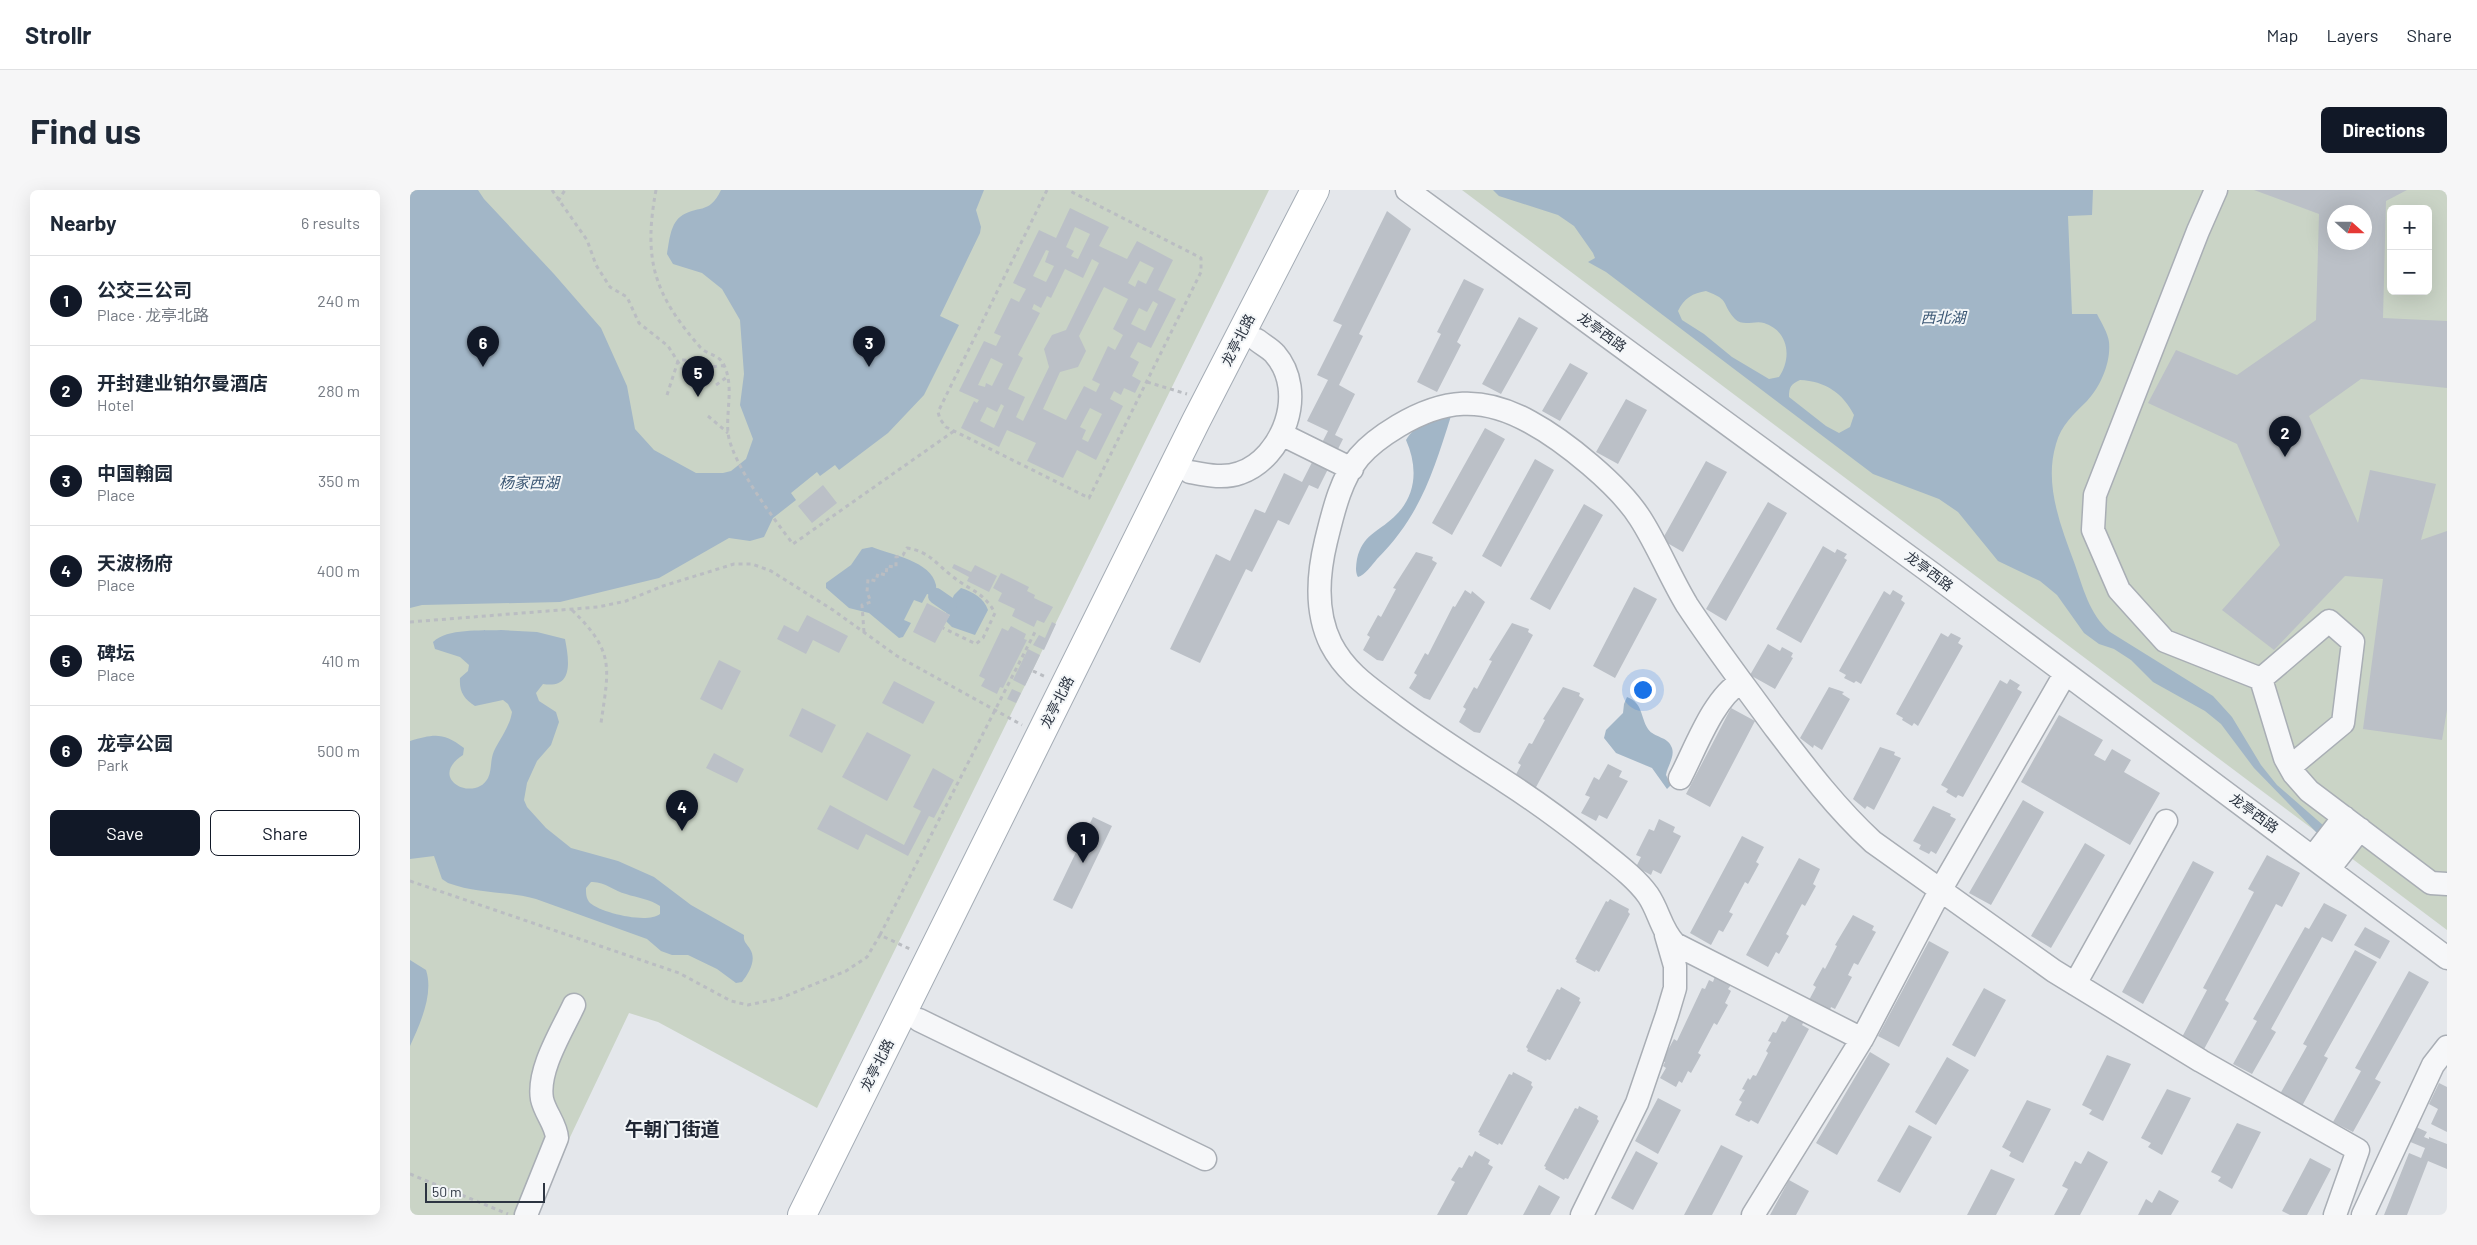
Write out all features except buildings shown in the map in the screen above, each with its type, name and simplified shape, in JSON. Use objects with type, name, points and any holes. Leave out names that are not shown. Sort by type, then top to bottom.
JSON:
[{"type":"main road","name":"龙亭北路","points":[[802,1215],[1207,400],[1315,190]]},
{"type":"main road","name":"龙亭北路","points":[[821,1215],[1190,472],[1334,190]]},
{"type":"street","name":"龙亭西路","points":[[1408,190],[1934,575],[2447,958]]},
{"type":"street","points":[[2216,190],[2198,230],[2095,495],[2093,530],[2118,590],[2165,641],[2261,679]]},
{"type":"street","points":[[1190,472],[1218,477],[1238,474],[1257,466],[1266,458],[1281,434],[1289,408],[1289,389],[1286,373],[1275,354],[1257,340]]},
{"type":"street","points":[[1582,1215],[1637,1103],[1670,1006],[1675,988],[1675,966],[1666,935],[1649,896],[1597,848],[1508,784],[1433,736],[1357,680],[1343,665],[1329,641],[1321,614],[1319,569],[1337,501],[1352,469],[1358,459],[1376,440],[1418,414],[1441,405],[1480,404],[1503,410],[1529,421],[1562,443],[1624,497],[1640,517],[1685,602],[1741,682],[1826,794],[1847,818],[1873,842],[1941,889],[2022,950],[2075,984],[2201,1061],[2358,1150],[2335,1215]]},
{"type":"street","points":[[1281,434],[1352,469]]},
{"type":"street","points":[[2261,679],[2329,621],[2353,642],[2343,723],[2290,767]]},
{"type":"street","points":[[1753,1215],[1862,1039],[1941,889],[2065,674]]},
{"type":"street","points":[[2261,679],[2285,758],[2309,791],[2431,883],[2447,884]]},
{"type":"street","points":[[1680,778],[1720,702],[1732,687],[1741,682]]},
{"type":"street","points":[[2075,984],[2166,821]]},
{"type":"street","points":[[2321,863],[2352,823]]},
{"type":"street","points":[[1666,935],[1675,944],[1862,1039]]},
{"type":"street","points":[[526,1215],[557,1138],[556,1129],[543,1101],[541,1080],[574,1005]]},
{"type":"street","points":[[919,1020],[1205,1160]]},
{"type":"street","points":[[2363,1215],[2433,1065],[2447,1047]]},
{"type":"path","points":[[552,190],[587,240],[596,265],[610,286],[627,297],[639,323],[668,346],[686,376]]},
{"type":"path","points":[[558,201],[565,190]]},
{"type":"path","points":[[656,190],[649,245],[654,275],[668,303],[702,350],[714,354],[724,366],[727,376],[728,433],[736,457],[776,522],[793,544],[954,431]]},
{"type":"path","points":[[1047,190],[938,412],[942,424],[954,431],[1089,498],[1201,272],[1201,258],[1068,190]]},
{"type":"path","points":[[678,361],[683,359],[707,368],[715,365],[724,366]]},
{"type":"path","points":[[666,395],[678,361]]},
{"type":"path","points":[[716,385],[727,376]]},
{"type":"path","points":[[1147,382],[1207,400]]},
{"type":"path","points":[[708,416],[728,433]]},
{"type":"path","points":[[864,632],[862,605],[871,602],[867,592],[868,579],[876,581],[878,573],[886,575],[887,566],[896,568],[896,557],[903,555],[907,548],[926,553],[952,576],[976,590],[988,600],[995,613],[983,638],[976,644],[943,628]]},
{"type":"path","points":[[410,622],[598,607],[626,601],[664,586],[734,564],[752,564],[778,576],[864,632],[896,656],[1041,734]]},
{"type":"path","points":[[572,609],[592,630],[601,644],[607,678],[601,723]]},
{"type":"path","points":[[410,881],[679,973],[731,1001],[748,1006],[781,998],[846,971],[867,957],[1035,632]]},
{"type":"path","points":[[880,935],[930,959]]},
{"type":"path","points":[[410,1174],[510,1215]]},
{"type":"green space","points":[[410,190],[1269,190],[817,1108],[658,1022],[629,1013],[534,1213],[537,1215],[410,1215]]},
{"type":"green space","points":[[1462,190],[2447,190],[2447,930]]},
{"type":"water","name":"杨家西湖","points":[[410,190],[478,190],[484,199],[601,328],[627,386],[635,429],[654,450],[696,473],[723,473],[731,471],[746,459],[753,439],[740,405],[744,374],[740,320],[722,289],[702,273],[673,264],[667,254],[670,234],[677,220],[686,213],[707,207],[721,190],[984,190],[976,210],[981,227],[980,233],[940,316],[959,325],[924,395],[888,433],[839,470],[835,465],[820,476],[817,472],[791,493],[796,500],[773,518],[764,537],[750,541],[729,538],[659,578],[560,602],[422,605],[410,608]]},
{"type":"water","name":"西北湖","points":[[1493,190],[2093,190],[2092,215],[2068,216],[2072,314],[2097,314],[2109,342],[2107,366],[2097,388],[2068,420],[2061,431],[2056,444],[2052,474],[2055,504],[2059,519],[2084,590],[2092,609],[2110,632],[2213,696],[2232,717],[2261,765],[2277,785],[2324,826],[2322,833],[2316,832],[2254,768],[2221,724],[2205,711],[2153,682],[2131,660],[2114,649],[2099,644],[2084,633],[2057,595],[2040,581],[1998,561],[1958,512],[1939,499],[1873,474],[1606,272],[1588,262],[1595,258],[1574,226],[1558,215],[1499,196]],"holes":[[[1706,291],[1719,297],[1738,321],[1742,323],[1764,323],[1779,332],[1786,346],[1787,354],[1786,362],[1779,377],[1769,379],[1732,357],[1704,334],[1682,320],[1678,311],[1686,299]],[[1800,380],[1825,386],[1839,395],[1850,407],[1854,415],[1850,427],[1839,433],[1826,426],[1789,397],[1791,386]]]},
{"type":"water","points":[[1451,416],[1431,475],[1415,510],[1392,543],[1366,572],[1358,577],[1356,571],[1357,561],[1363,544],[1402,509],[1411,491],[1414,471],[1406,440],[1420,426]]},
{"type":"water","points":[[872,547],[900,556],[919,565],[933,577],[936,585],[936,596],[927,594],[922,603],[914,600],[904,620],[911,623],[903,637],[899,638],[869,613],[849,608],[826,588],[826,583],[851,565],[862,549]]},
{"type":"water","points":[[961,588],[977,596],[984,602],[988,610],[975,635],[952,627],[946,621],[950,615],[946,613],[954,595]]},
{"type":"water","points":[[501,630],[537,632],[565,639],[568,656],[565,677],[560,682],[543,684],[536,693],[539,701],[556,712],[559,722],[551,745],[537,761],[527,783],[524,800],[527,807],[546,828],[571,848],[618,861],[654,877],[691,905],[744,935],[753,958],[749,971],[742,982],[736,983],[717,969],[688,955],[672,955],[661,951],[647,939],[536,899],[459,887],[448,883],[442,879],[434,856],[410,859],[410,741],[438,736],[450,739],[464,748],[463,755],[453,764],[449,772],[451,779],[457,785],[473,788],[482,785],[488,778],[494,751],[507,727],[512,712],[508,704],[503,700],[475,706],[468,701],[461,691],[460,678],[468,671],[469,665],[460,657],[435,649],[433,642],[447,634],[456,632]],"holes":[[[591,882],[596,882],[622,893],[648,900],[660,906],[660,914],[654,917],[635,918],[614,914],[596,907],[590,903],[586,890]]]},
{"type":"water","points":[[1627,697],[1639,706],[1648,729],[1667,741],[1672,748],[1673,751],[1666,775],[1671,785],[1667,789],[1652,768],[1616,753],[1604,738],[1606,730],[1623,713]]},
{"type":"water","points":[[410,960],[426,970],[428,989],[425,1009],[410,1046]]},
{"type":"waterway","points":[[936,596],[949,605]]},
{"type":"place","name":"龙亭公园","points":[[483,367]]},
{"type":"place","name":"中国翰园","points":[[869,367]]},
{"type":"place","name":"碑坛","points":[[698,397]]},
{"type":"place","name":"开封建业铂尔曼酒店","points":[[2285,457]]},
{"type":"place","name":"天波杨府","points":[[682,831]]},
{"type":"place","name":"公交三公司","points":[[1083,863]]},
{"type":"district","name":"午朝门街道","points":[[672,1129]]}]
